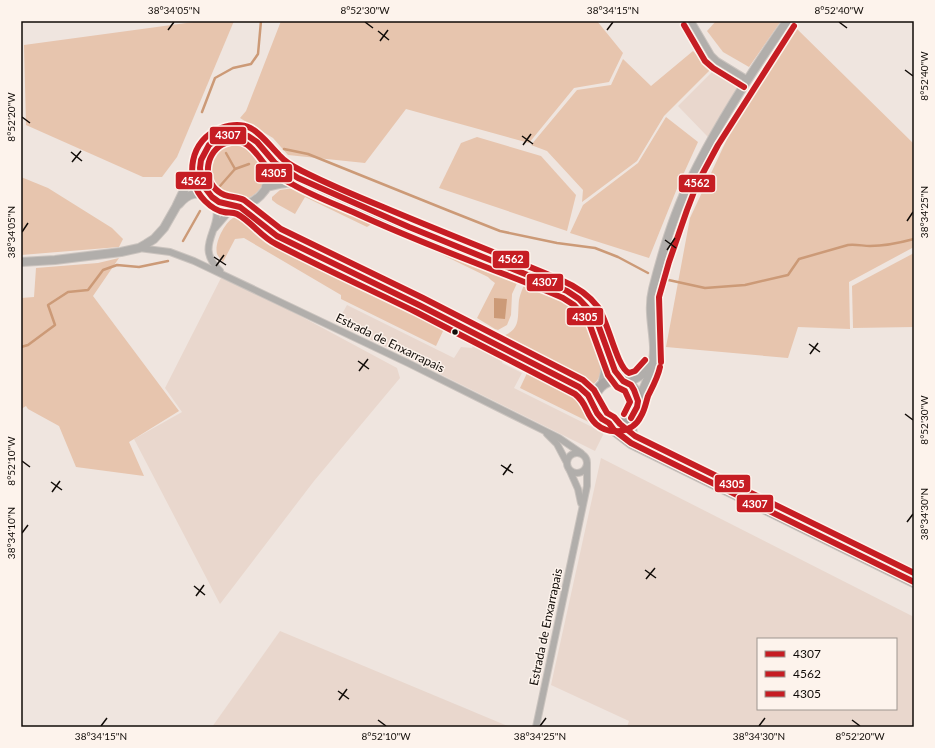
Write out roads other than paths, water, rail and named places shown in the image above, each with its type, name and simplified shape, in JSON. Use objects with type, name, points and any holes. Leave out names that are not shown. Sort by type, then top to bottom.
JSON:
[{"type":"main road","points":[[612,380],[624,382],[634,390],[638,401],[635,413],[631,418],[624,422],[617,424],[609,423],[602,419],[597,412],[594,405],[594,398],[602,385],[612,380]]},
{"type":"main road","points":[[631,418],[631,434],[640,447]]},
{"type":"main road","points":[[609,423],[614,430],[625,439],[640,447],[914,582]]},
{"type":"street","points":[[691,21],[711,55],[717,62],[748,80]]},
{"type":"street","points":[[638,401],[651,372],[653,362],[654,346],[650,313],[651,299],[665,247],[690,180],[726,114],[787,21]]},
{"type":"street","points":[[21,262],[94,256],[139,248],[160,234],[176,207],[194,167],[210,144],[229,134],[243,134],[256,140],[265,150],[271,169],[269,181],[255,200],[236,206],[224,204],[202,193],[190,194],[185,197],[176,207]]},
{"type":"street","points":[[202,155],[200,162],[200,177],[202,184],[212,197],[217,211],[215,228],[208,244],[208,251],[210,259],[224,275]]},
{"type":"street","points":[[268,156],[277,165],[310,183],[384,217],[566,291],[579,299],[595,316],[615,371],[624,382],[639,377],[646,372],[653,362]]},
{"type":"street","points":[[266,187],[282,183],[310,183]]},
{"type":"street","points":[[215,228],[236,206]]},
{"type":"street","name":"Estrada de Enxarrapais","points":[[139,248],[160,250],[184,256],[408,363],[559,438],[581,453]]},
{"type":"street","points":[[602,385],[605,372],[604,344]]},
{"type":"street","name":"Estrada de Enxarrapais","points":[[545,432],[556,444],[567,463]]},
{"type":"street","points":[[574,452],[581,453],[587,458],[588,465],[580,473],[570,471],[567,463],[568,457],[574,452]]},
{"type":"street","name":"Estrada de Enxarrapais","points":[[536,727],[582,507],[588,465]]},
{"type":"street","name":"Estrada de Enxarrapais","points":[[570,471],[578,489],[582,507]]},
{"type":"waterway","points":[[202,112],[215,78],[233,68],[251,64],[258,54],[261,21]]},
{"type":"waterway","points":[[284,149],[308,154],[500,231],[557,243],[595,248],[618,257],[648,273]]},
{"type":"waterway","points":[[220,186],[235,169],[226,153]]},
{"type":"waterway","points":[[235,169],[249,164]]},
{"type":"waterway","points":[[183,241],[200,211]]},
{"type":"waterway","points":[[664,279],[705,288],[745,285],[788,275],[799,259],[848,245],[882,245],[914,239]]},
{"type":"waterway","points":[[21,347],[28,345],[55,325],[48,305],[68,292],[88,290],[103,270],[117,265],[139,267],[168,261]]}]
